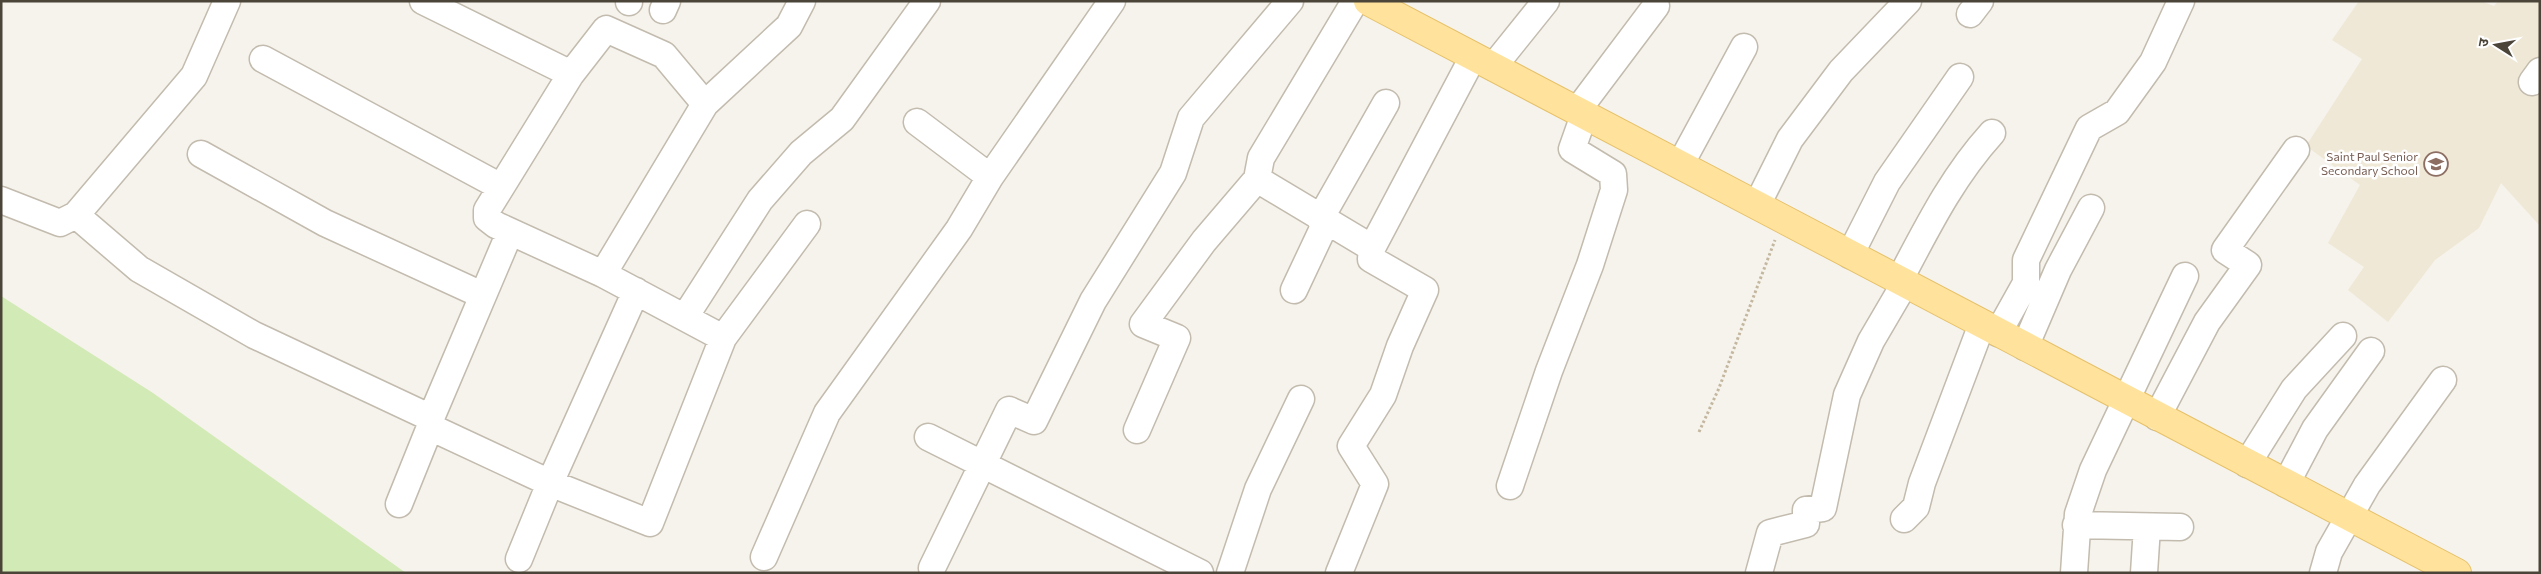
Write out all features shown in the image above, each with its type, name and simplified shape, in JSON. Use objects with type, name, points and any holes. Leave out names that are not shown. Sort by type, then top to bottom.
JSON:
[{"type":"main road","points":[[1368,1],[2457,573]]},
{"type":"street","points":[[1,200],[60,223],[76,215],[194,76],[227,1]]},
{"type":"street","points":[[423,1],[571,74]]},
{"type":"street","points":[[603,274],[705,104],[789,26],[802,1]]},
{"type":"street","points":[[685,317],[760,200],[801,153],[842,119],[927,1]]},
{"type":"street","points":[[764,557],[827,414],[958,229],[990,177],[1112,1]]},
{"type":"street","points":[[932,568],[1009,410],[1034,421],[1096,296],[1173,173],[1191,118],[1290,1]]},
{"type":"street","points":[[1137,430],[1177,338],[1143,324],[1204,241],[1257,180],[1261,158],[1355,1]]},
{"type":"street","points":[[1339,573],[1375,484],[1352,446],[1383,395],[1400,346],[1424,290],[1370,259],[1372,248],[1483,62],[1546,1]]},
{"type":"street","points":[[1757,205],[1790,139],[1841,71],[1908,1]]},
{"type":"street","points":[[1904,520],[1916,507],[1945,421],[1990,329],[2026,283],[2026,260],[2089,128],[2117,112],[2153,62],[2181,1]]},
{"type":"street","points":[[1510,486],[1549,371],[1590,265],[1614,190],[1613,174],[1572,149],[1581,113],[1656,6]]},
{"type":"street","points":[[705,104],[664,55],[606,29],[571,74],[487,210],[487,218],[510,232],[603,274],[723,338]]},
{"type":"street","points":[[1680,165],[1744,47]]},
{"type":"street","points":[[263,59],[501,187]]},
{"type":"street","points":[[1850,254],[1887,182],[1960,77]]},
{"type":"street","points":[[1294,290],[1323,220],[1386,103]]},
{"type":"street","points":[[917,122],[990,177]]},
{"type":"street","points":[[1759,573],[1770,533],[1806,524],[1806,510],[1823,508],[1847,395],[1870,342],[1902,282],[1935,213],[1969,158],[1992,133]]},
{"type":"street","points":[[2157,416],[2207,322],[2248,265],[2225,250],[2296,150]]},
{"type":"street","points":[[201,154],[325,223],[482,295]]},
{"type":"street","points":[[1257,180],[1372,248]]},
{"type":"street","points":[[2026,347],[2058,270],[2091,208]]},
{"type":"street","points":[[76,215],[139,269],[254,335],[550,483],[650,523],[723,338],[807,224]]},
{"type":"street","points":[[399,504],[430,422],[510,232]]},
{"type":"street","points":[[2074,573],[2076,525],[2093,470],[2127,401],[2168,308],[2185,276]]},
{"type":"street","points":[[519,559],[550,483],[636,292]]},
{"type":"street","points":[[2247,464],[2294,389],[2343,336]]},
{"type":"street","points":[[2286,484],[2315,429],[2371,351]]},
{"type":"street","points":[[2323,573],[2329,552],[2348,516],[2443,380]]},
{"type":"street","points":[[1230,573],[1258,489],[1302,399]]},
{"type":"street","points":[[928,437],[982,466],[1200,573]]},
{"type":"street","points":[[2076,525],[2180,527]]},
{"type":"street","points":[[2144,573],[2147,527]]},
{"type":"path","points":[[1699,432],[1750,309],[1782,219]]},
{"type":"shaded area","name":"Saint Paul Senior Secondary School","points":[[2359,1],[2481,1],[2494,6],[2498,1],[2540,1],[2540,226],[2501,183],[2479,228],[2435,260],[2388,322],[2348,290],[2364,267],[2328,243],[2360,185],[2306,146],[2362,59],[2332,40]]},
{"type":"green space","points":[[1,296],[153,393],[406,573],[1,573]]},
{"type":"place","name":"Saint Paul Senior Secondary School","points":[[2436,164]]}]
